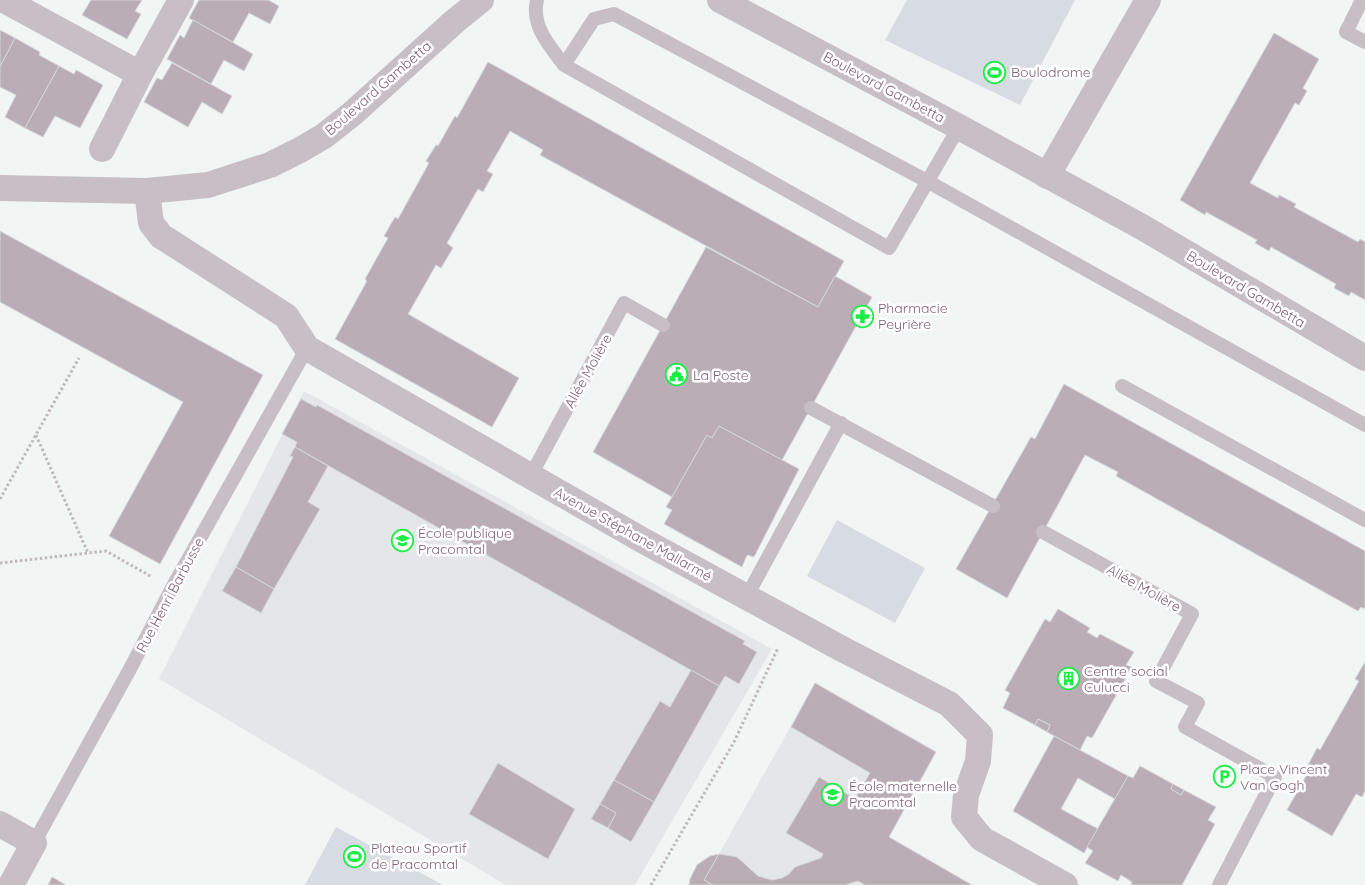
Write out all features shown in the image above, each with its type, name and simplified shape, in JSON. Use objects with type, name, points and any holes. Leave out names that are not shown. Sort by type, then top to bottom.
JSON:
[{"type":"street","points":[[4,0],[140,74]]},
{"type":"street","points":[[102,149],[140,74],[181,0]]},
{"type":"street","name":"Boulevard Gambetta","points":[[0,188],[147,191],[208,184],[270,165],[324,136],[353,113],[481,0]]},
{"type":"street","name":"Boulevard Gambetta","points":[[720,0],[959,127],[1142,228],[1365,358]]},
{"type":"street","points":[[1048,176],[1148,0]]},
{"type":"street","name":"Avenue Stéphane Mallarmé","points":[[147,191],[151,223],[161,236],[286,316],[306,348],[530,477],[790,620],[948,704],[980,735],[978,761],[966,795],[964,817],[982,839],[1065,885]]},
{"type":"street","points":[[0,824],[34,842],[10,885]]},
{"type":"lane","points":[[538,0],[536,9],[539,30],[564,65],[889,248],[959,127]]},
{"type":"lane","points":[[1362,0],[1346,32],[1365,42]]},
{"type":"lane","points":[[564,65],[594,19],[614,14],[928,181],[1365,425]]},
{"type":"lane","name":"Allée Molière","points":[[530,477],[624,303],[663,325]]},
{"type":"lane","name":"Rue Henri Barbusse","points":[[34,842],[130,669],[172,588],[306,348]]},
{"type":"lane","points":[[1122,386],[1365,520]]},
{"type":"lane","points":[[811,408],[994,506]]},
{"type":"lane","points":[[747,596],[841,423]]},
{"type":"lane","name":"Allée Molière","points":[[1043,532],[1192,614],[1156,681],[1198,704],[1185,727],[1275,777],[1219,885]]},
{"type":"path","points":[[0,499],[79,358]]},
{"type":"path","points":[[36,435],[88,553]]},
{"type":"path","points":[[0,563],[106,551],[172,588]]},
{"type":"path","points":[[651,885],[734,742],[790,620]]},
{"type":"shaded area","name":"Boulodrome","points":[[907,0],[1075,0],[1020,105],[885,40]]},
{"type":"shaded area","name":"École publique Pracomtal","points":[[304,391],[772,649],[635,885],[506,885],[159,679]]},
{"type":"shaded area","points":[[837,520],[925,568],[895,623],[807,576]]},
{"type":"shaded area","name":"École maternelle Pracomtal","points":[[815,683],[936,752],[889,837],[972,885],[689,885],[697,865],[703,859],[719,854]]},
{"type":"shaded area","name":"Plateau Sportif de Pracomtal","points":[[336,827],[443,885],[305,885]]},
{"type":"building","points":[[91,0],[142,0],[135,11],[141,14],[127,39],[82,15]]},
{"type":"building","points":[[199,0],[268,0],[279,6],[270,24],[249,13],[233,42],[189,18]]},
{"type":"building","points":[[193,20],[253,54],[244,71],[224,60],[211,84],[167,59],[180,35],[184,38]]},
{"type":"building","points":[[0,30],[15,38],[0,67]]},
{"type":"building","points":[[1274,33],[1319,59],[1303,88],[1307,91],[1299,105],[1295,103],[1250,183],[1278,198],[1279,195],[1296,204],[1294,207],[1358,242],[1360,239],[1365,242],[1365,300],[1351,292],[1349,296],[1334,288],[1336,284],[1271,247],[1269,251],[1255,243],[1257,240],[1206,212],[1205,215],[1180,200]]},
{"type":"building","points":[[15,38],[40,52],[39,55],[59,66],[25,128],[5,117],[16,95],[0,87],[0,67]]},
{"type":"building","points":[[488,62],[844,261],[818,307],[540,155],[543,150],[510,131],[487,171],[493,174],[483,192],[478,189],[447,243],[453,248],[441,268],[436,265],[408,314],[519,378],[492,427],[335,339],[388,238],[384,236],[395,217],[398,219],[429,163],[426,161],[436,145],[438,146],[455,116],[457,118]]},
{"type":"building","points":[[172,63],[232,96],[222,114],[202,102],[188,127],[144,102],[157,78],[162,80]]},
{"type":"building","points":[[59,66],[74,74],[76,70],[103,85],[80,128],[55,116],[43,137],[25,128]]},
{"type":"building","points":[[0,231],[263,375],[160,564],[109,536],[183,402],[0,302]]},
{"type":"building","points":[[706,247],[818,307],[835,276],[872,297],[782,460],[719,426],[712,438],[707,435],[672,497],[593,452]]},
{"type":"building","points":[[1064,384],[1365,551],[1365,609],[1361,607],[1358,611],[1116,476],[1118,472],[1085,455],[1007,598],[956,569],[1031,437],[1035,439]]},
{"type":"building","points":[[301,399],[316,407],[317,405],[745,641],[743,644],[757,652],[739,684],[725,676],[719,686],[295,447],[297,442],[282,434]]},
{"type":"building","points":[[719,426],[799,469],[754,557],[747,555],[742,567],[664,524],[672,510],[666,507],[707,435],[712,438]]},
{"type":"building","points":[[295,447],[328,466],[308,502],[320,509],[274,589],[236,567],[293,457],[290,456]]},
{"type":"building","points":[[236,567],[274,589],[261,613],[222,591]]},
{"type":"building","name":"Centre social Culucci","points":[[1058,609],[1090,628],[1087,632],[1097,638],[1100,634],[1134,652],[1126,665],[1132,667],[1092,738],[1087,736],[1080,750],[1047,732],[1050,725],[1038,719],[1035,725],[1003,708],[1010,693],[1005,690],[1045,619],[1050,622]]},
{"type":"building","points":[[1365,662],[1365,791],[1362,797],[1356,794],[1332,836],[1287,810],[1310,769],[1307,767],[1317,748],[1320,750],[1359,681],[1355,679]]},
{"type":"building","points":[[691,670],[719,686],[654,802],[614,780],[660,701],[670,707]]},
{"type":"building","name":"École maternelle Pracomtal","points":[[815,683],[936,752],[889,837],[972,885],[865,885],[858,881],[845,885],[713,885],[704,880],[719,854],[737,857],[758,876],[772,880],[782,878],[795,867],[821,858],[823,854],[786,833],[819,777],[855,799],[870,773],[791,727]]},
{"type":"building","points":[[1038,719],[1050,725],[1047,732],[1035,725]]},
{"type":"building","points":[[1054,736],[1128,776],[1115,799],[1078,778],[1061,809],[1098,829],[1084,853],[1013,811]]},
{"type":"building","points":[[498,763],[575,809],[548,859],[469,814]]},
{"type":"building","points":[[1140,766],[1173,784],[1171,789],[1181,795],[1184,790],[1216,807],[1208,820],[1215,824],[1182,885],[1131,885],[1132,882],[1121,875],[1118,881],[1085,863],[1093,851],[1087,847],[1128,776],[1133,778]]},
{"type":"building","points":[[614,780],[654,802],[631,842],[608,828],[616,813],[600,804]]},
{"type":"building","points":[[1173,784],[1184,790],[1181,795],[1171,789]]},
{"type":"building","points":[[600,804],[616,813],[608,828],[591,819]]},
{"type":"building","points":[[719,854],[704,880],[713,885],[689,885],[697,865],[710,856]]},
{"type":"building","points":[[52,877],[66,885],[48,885]]},
{"type":"place","name":"Boulodrome","points":[[995,72]]},
{"type":"place","name":"Pharmacie Peyrière","points":[[862,316]]},
{"type":"place","name":"La Poste","points":[[677,375]]},
{"type":"place","name":"École publique Pracomtal","points":[[402,541]]},
{"type":"place","name":"Centre social Culucci","points":[[1068,679]]},
{"type":"place","name":"Place Vincent Van Gogh","points":[[1224,777]]},
{"type":"place","name":"École maternelle Pracomtal","points":[[833,794]]},
{"type":"place","name":"Plateau Sportif de Pracomtal","points":[[355,856]]}]
